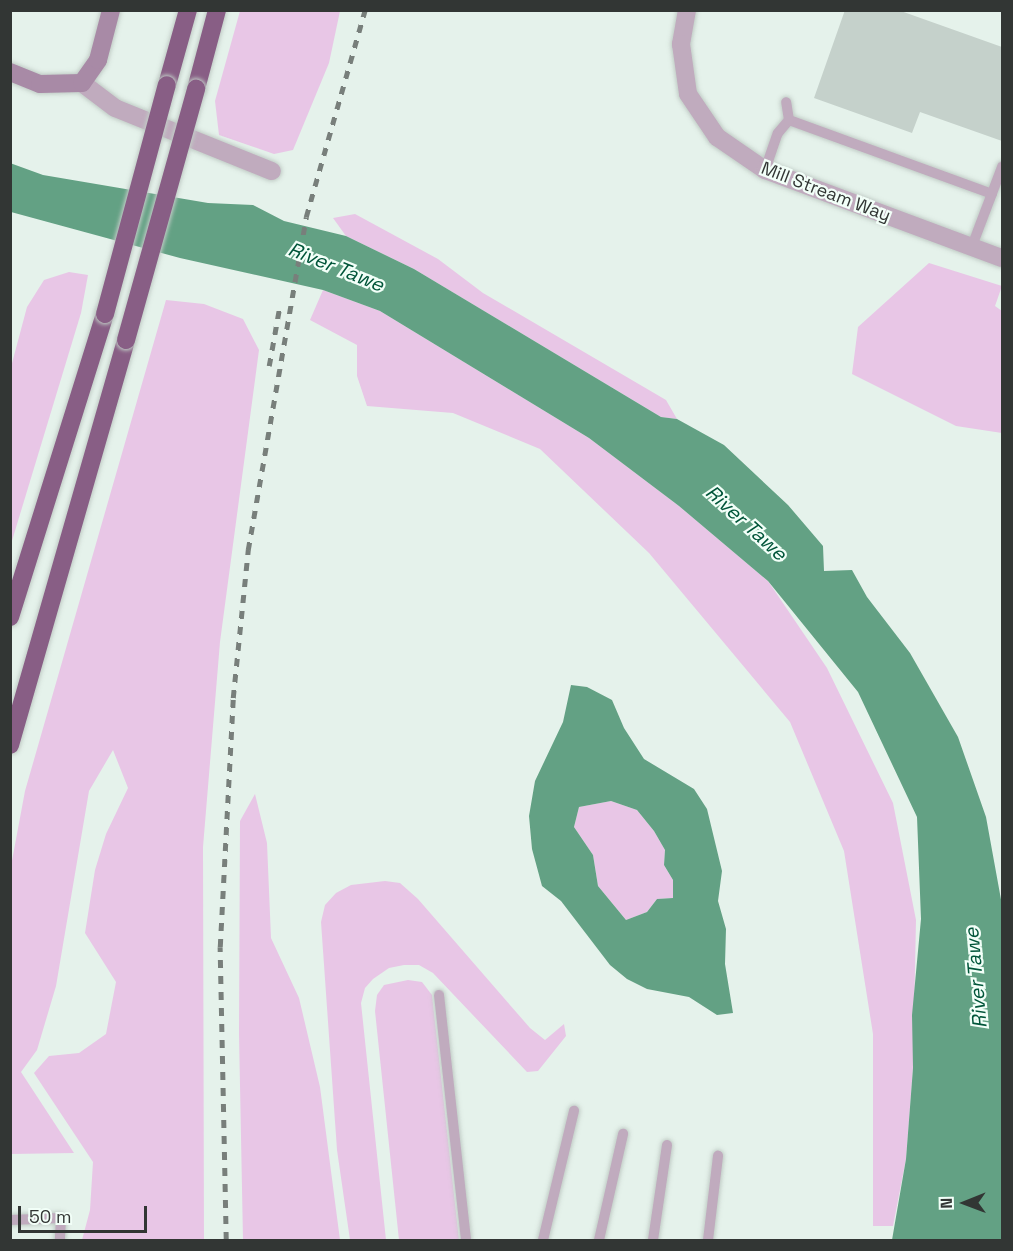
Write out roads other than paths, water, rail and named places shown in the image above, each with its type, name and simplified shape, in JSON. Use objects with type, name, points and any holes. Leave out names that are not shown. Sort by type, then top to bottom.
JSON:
[{"type":"highway","points":[[10,617],[105,314],[188,10]]},
{"type":"highway","points":[[10,745],[126,340],[217,10]]},
{"type":"street","points":[[82,83],[98,60],[111,10]]},
{"type":"street","name":"Mill Stream Way","points":[[687,10],[681,44],[688,94],[717,137],[765,170],[1002,258]]},
{"type":"street","points":[[10,72],[40,84],[82,83],[115,108],[272,171]]},
{"type":"lane","points":[[786,102],[789,120]]},
{"type":"lane","points":[[765,170],[778,132],[789,120]]},
{"type":"lane","points":[[789,120],[992,194]]},
{"type":"lane","points":[[972,246],[1002,167]]},
{"type":"lane","points":[[439,995],[466,1240]]},
{"type":"lane","points":[[543,1240],[574,1112]]},
{"type":"lane","points":[[599,1240],[623,1134]]},
{"type":"lane","points":[[653,1240],[667,1145]]},
{"type":"lane","points":[[708,1240],[718,1156]]},
{"type":"lane","points":[[10,1220],[61,1218],[60,1240]]},
{"type":"water","name":"River Tawe","points":[[10,163],[43,175],[208,203],[253,205],[284,221],[346,236],[414,269],[661,417],[677,419],[724,445],[788,505],[823,546],[824,571],[852,570],[867,597],[910,653],[958,737],[986,817],[1002,905],[1002,1240],[892,1240],[906,1159],[913,1068],[912,1015],[921,919],[917,817],[858,692],[768,581],[679,506],[589,438],[380,311],[323,290],[180,258],[11,212]]},
{"type":"water","points":[[571,685],[587,687],[612,700],[624,728],[644,759],[694,789],[707,809],[722,871],[718,901],[726,929],[725,964],[733,1013],[717,1015],[689,997],[647,989],[627,979],[610,965],[561,901],[542,886],[532,849],[529,816],[535,781],[563,722]],"holes":[[[611,801],[637,810],[654,831],[665,850],[664,865],[673,880],[673,898],[657,899],[647,912],[626,920],[598,886],[593,855],[574,827],[579,807]]]},
{"type":"railway","points":[[226,1240],[220,947],[233,698],[248,550],[306,217],[365,10]]},
{"type":"railway","points":[[269,366],[280,304]]}]
